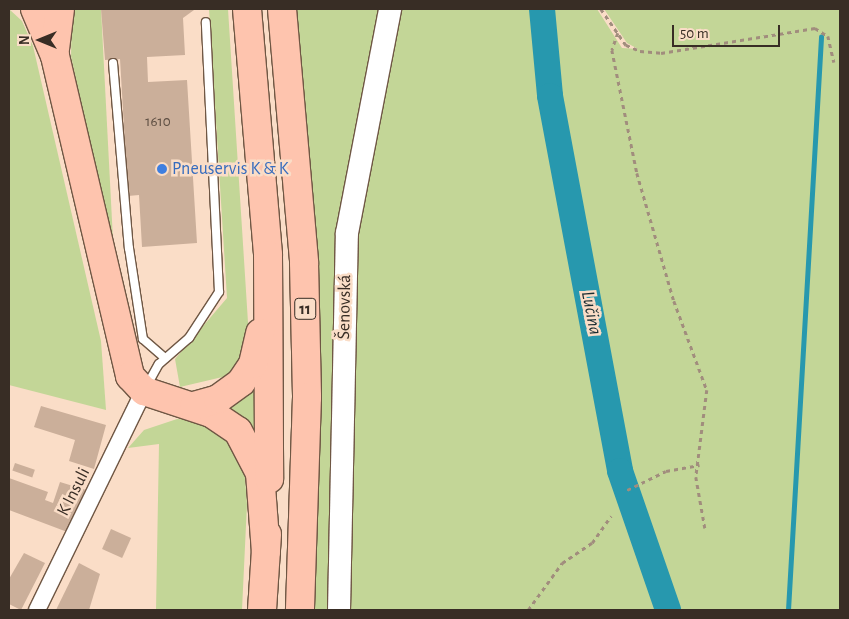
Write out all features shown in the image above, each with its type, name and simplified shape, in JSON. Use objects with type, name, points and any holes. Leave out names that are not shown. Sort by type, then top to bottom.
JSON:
[{"type":"highway","points":[[35,9],[55,56],[121,352],[130,376],[144,392],[194,406],[230,423],[253,453],[262,487],[266,552]]},
{"type":"highway","points":[[55,56],[60,9]]},
{"type":"highway","name":"11","points":[[247,9],[268,255],[266,552],[262,610]]},
{"type":"highway","name":"11","points":[[282,9],[304,262],[307,397],[300,610]]},
{"type":"highway","points":[[194,406],[231,392],[253,364],[261,331],[260,281],[268,255]]},
{"type":"main road","name":"Šenovská","points":[[338,610],[347,233],[390,9]]},
{"type":"street","name":"K Insuli","points":[[36,610],[144,392]]},
{"type":"lane","points":[[144,392],[165,358],[189,338],[219,292],[206,22]]},
{"type":"lane","points":[[113,63],[129,248],[143,339],[165,358]]},
{"type":"path","points":[[601,9],[626,45],[662,53],[815,28],[828,36],[834,62]]},
{"type":"path","points":[[618,33],[612,50],[637,173],[674,301],[707,390],[696,477],[705,528]]},
{"type":"path","points":[[627,490],[666,470],[699,465]]},
{"type":"path","points":[[528,610],[562,563],[592,543],[611,516]]},
{"type":"green space","points":[[9,9],[22,21],[33,46],[101,341],[106,410],[9,385]]},
{"type":"green space","points":[[72,9],[101,9],[114,259],[71,56]]},
{"type":"green space","points":[[209,9],[228,9],[249,338],[231,375],[180,387],[175,359],[227,298]]},
{"type":"green space","points":[[295,9],[382,9],[359,141],[331,610],[311,610],[318,497],[317,261]]},
{"type":"green space","points":[[402,9],[597,9],[622,48],[638,49],[627,43],[604,9],[840,9],[840,610],[347,610],[355,248]]},
{"type":"green space","points":[[256,388],[255,430],[228,408]]},
{"type":"green space","points":[[177,419],[200,420],[229,440],[244,464],[247,504],[242,610],[156,610],[159,444],[128,448],[144,430]]},
{"type":"building","points":[[101,9],[194,10],[183,18],[185,55],[147,57],[148,82],[187,80],[197,243],[142,247],[139,195],[128,196],[120,59],[105,60]]},
{"type":"building","points":[[41,406],[106,425],[94,469],[69,461],[75,440],[34,427]]},
{"type":"building","points":[[15,463],[35,470],[32,477],[12,471]]},
{"type":"building","points":[[9,478],[48,492],[45,500],[53,503],[60,482],[86,490],[70,533],[9,510]]},
{"type":"building","points":[[111,529],[131,538],[122,558],[102,549]]},
{"type":"building","points":[[24,553],[45,563],[21,610],[9,604],[9,579]]},
{"type":"building","points":[[79,563],[100,574],[89,610],[56,610]]},
{"type":"waterway","name":"Lučina","points":[[542,9],[550,96],[620,471],[668,610]]},
{"type":"waterway","points":[[788,610],[821,37]]},
{"type":"place","name":"Pneuservis K & K","points":[[162,169]]}]
